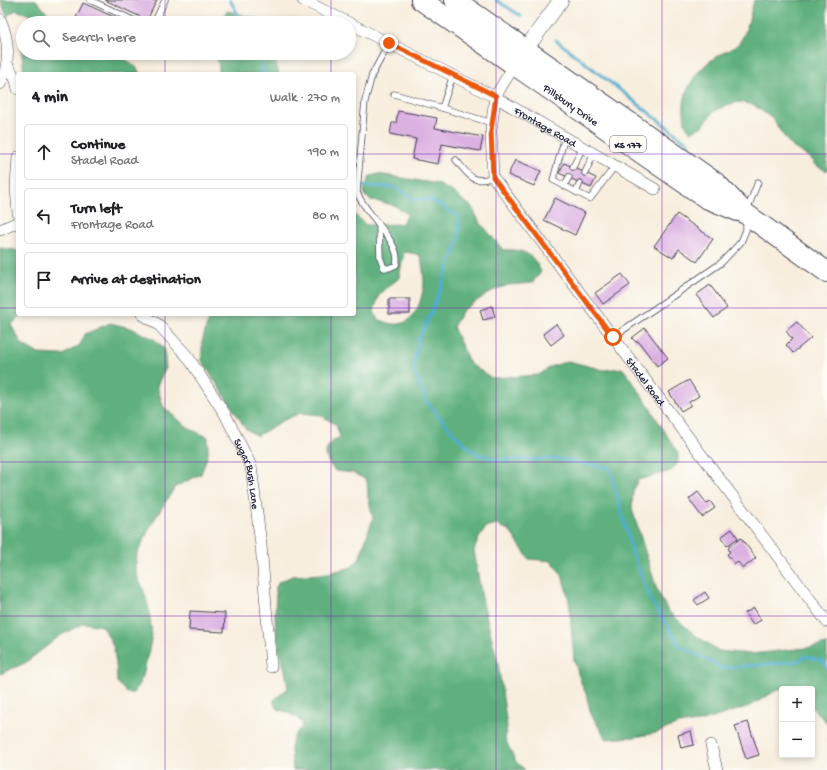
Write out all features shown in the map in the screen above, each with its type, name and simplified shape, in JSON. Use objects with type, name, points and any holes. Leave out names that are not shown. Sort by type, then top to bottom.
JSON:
[{"type":"highway","name":"Pillsbury Drive","points":[[421,0],[520,56],[716,183],[746,214],[827,272]]},
{"type":"highway","name":"Pillsbury Drive","points":[[455,0],[520,56]]},
{"type":"main road","points":[[520,56],[561,0]]},
{"type":"street","name":"Frontage Road","points":[[303,0],[335,16]]},
{"type":"street","points":[[0,19],[8,45],[7,64],[0,84]]},
{"type":"street","name":"Frontage Road","points":[[356,26],[496,96],[655,189]]},
{"type":"street","points":[[493,177],[491,131],[496,96],[520,56]]},
{"type":"street","points":[[7,64],[16,80]]},
{"type":"street","name":"Stadel Road","points":[[493,177],[827,622]]},
{"type":"street","points":[[0,230],[16,223]]},
{"type":"street","name":"Sugar Bush Lane","points":[[145,316],[159,325],[188,357],[226,414],[251,466],[261,545],[271,667]]},
{"type":"street","points":[[711,745],[717,770]]},
{"type":"lane","points":[[90,0],[124,16]]},
{"type":"lane","points":[[157,16],[165,0]]},
{"type":"lane","points":[[379,224],[380,257],[384,268],[389,268],[396,265],[398,261],[389,239],[379,224],[358,198],[357,180],[365,101],[372,75],[389,43]]},
{"type":"lane","points":[[442,108],[453,75]]},
{"type":"lane","points":[[394,94],[492,123]]},
{"type":"lane","points":[[565,137],[553,180],[590,199],[615,166]]},
{"type":"lane","points":[[573,167],[583,147]]},
{"type":"lane","points":[[585,173],[594,153]]},
{"type":"lane","points":[[456,160],[472,178],[483,181],[493,177]]},
{"type":"lane","points":[[564,186],[569,177]]},
{"type":"lane","points":[[613,337],[721,263],[741,242],[746,230],[746,214],[758,182]]},
{"type":"lane","points":[[576,192],[580,183]]},
{"type":"green space","points":[[0,0],[36,0],[50,16],[33,16],[16,10],[7,16]]},
{"type":"green space","points":[[754,0],[827,0],[827,171],[815,165],[810,158],[791,146],[778,128],[775,121],[754,105],[739,102],[727,105],[713,112],[703,126],[691,132],[686,126],[684,105],[685,97],[691,83],[695,76],[707,64],[739,43],[747,28]]},
{"type":"green space","points":[[227,11],[246,16],[224,16]]},
{"type":"green space","points":[[23,60],[127,60],[137,68],[139,72],[24,72]]},
{"type":"green space","points":[[218,60],[275,60],[278,72],[218,72],[219,67]]},
{"type":"green space","points":[[378,174],[438,184],[451,191],[472,207],[479,221],[503,250],[516,250],[531,256],[541,272],[532,283],[508,285],[492,291],[463,310],[453,327],[470,364],[492,378],[539,375],[550,367],[568,361],[604,370],[622,368],[629,376],[678,453],[678,463],[671,471],[638,480],[633,491],[632,509],[657,590],[668,611],[695,635],[719,651],[751,654],[806,648],[827,644],[827,723],[815,711],[815,686],[779,686],[779,689],[750,706],[700,722],[678,724],[656,733],[635,737],[606,739],[591,714],[586,694],[574,660],[569,600],[562,575],[552,561],[529,559],[509,530],[496,525],[487,526],[479,538],[474,550],[482,599],[498,663],[507,726],[505,739],[516,762],[525,770],[293,770],[291,746],[294,737],[303,726],[296,717],[276,708],[273,701],[288,688],[285,670],[277,645],[275,615],[276,587],[279,582],[292,576],[322,574],[350,568],[359,559],[373,518],[368,497],[367,480],[353,473],[335,471],[327,459],[326,452],[331,442],[340,437],[336,425],[321,415],[300,413],[282,421],[257,436],[246,429],[202,361],[202,342],[209,316],[356,316],[356,216],[366,225],[401,224],[408,214],[393,205],[371,200],[365,196],[364,190],[370,176]],"holes":[[[404,252],[417,254],[421,257],[424,282],[421,297],[412,317],[400,324],[392,324],[377,319],[374,311],[379,295],[399,278]]]},
{"type":"green space","points":[[0,248],[16,251],[16,316],[21,316],[11,325],[22,344],[39,354],[63,355],[80,345],[85,334],[110,323],[131,328],[154,339],[164,348],[166,368],[157,385],[163,406],[192,430],[208,437],[208,454],[201,474],[175,487],[151,525],[137,554],[136,573],[145,594],[149,610],[152,636],[143,676],[134,693],[127,693],[117,682],[113,646],[103,626],[84,623],[61,635],[25,663],[0,674]]},
{"type":"building","points":[[105,0],[157,0],[149,16],[139,16]]},
{"type":"building","points":[[83,3],[112,16],[77,16]]},
{"type":"building","points":[[398,111],[437,118],[435,128],[483,137],[480,151],[442,144],[438,164],[412,159],[416,139],[390,134],[392,123],[396,123]]},
{"type":"building","points":[[515,160],[541,171],[534,186],[508,175]]},
{"type":"building","points":[[564,163],[596,178],[591,188],[559,173]]},
{"type":"building","points":[[555,198],[585,213],[575,235],[544,220]]},
{"type":"building","points":[[677,214],[713,239],[697,262],[679,249],[673,258],[654,246]]},
{"type":"building","points":[[622,274],[630,285],[603,304],[595,293]]},
{"type":"building","points":[[710,285],[727,308],[714,318],[696,295]]},
{"type":"building","points":[[389,299],[410,299],[410,314],[389,314]]},
{"type":"building","points":[[492,306],[495,317],[483,320],[480,310]]},
{"type":"building","points":[[797,322],[811,338],[793,353],[786,345],[792,339],[786,331]]},
{"type":"building","points":[[556,324],[564,335],[551,345],[543,334]]},
{"type":"building","points":[[645,328],[668,358],[657,366],[638,341],[636,342],[632,338]]},
{"type":"building","points":[[689,380],[699,396],[689,402],[691,405],[681,411],[669,392]]},
{"type":"building","points":[[698,492],[707,504],[710,501],[715,508],[702,517],[689,499]]},
{"type":"building","points":[[732,529],[738,538],[727,546],[721,537]]},
{"type":"building","points":[[741,538],[756,558],[743,568],[738,562],[735,564],[727,554],[730,552],[728,548]]},
{"type":"building","points":[[705,592],[709,598],[698,605],[694,600]]},
{"type":"building","points":[[754,608],[761,620],[753,625],[745,613]]},
{"type":"building","points":[[190,611],[225,613],[224,632],[189,630]]},
{"type":"building","points":[[748,722],[759,755],[746,759],[735,726]]},
{"type":"building","points":[[691,731],[694,745],[681,748],[678,735]]},
{"type":"waterway","points":[[230,0],[239,16]]},
{"type":"waterway","points":[[496,0],[521,16]]},
{"type":"waterway","points":[[556,40],[689,144]]},
{"type":"waterway","points":[[259,60],[263,72]]},
{"type":"waterway","points":[[356,186],[394,187],[415,199],[431,200],[459,216],[459,239],[430,316],[418,341],[413,368],[426,401],[455,435],[477,454],[498,460],[558,459],[610,468],[632,551],[650,599],[680,646],[722,668],[799,661],[805,656],[823,661],[827,667]]},
{"type":"route","points":[[389,43],[496,96],[491,131],[493,177],[613,337]]}]
